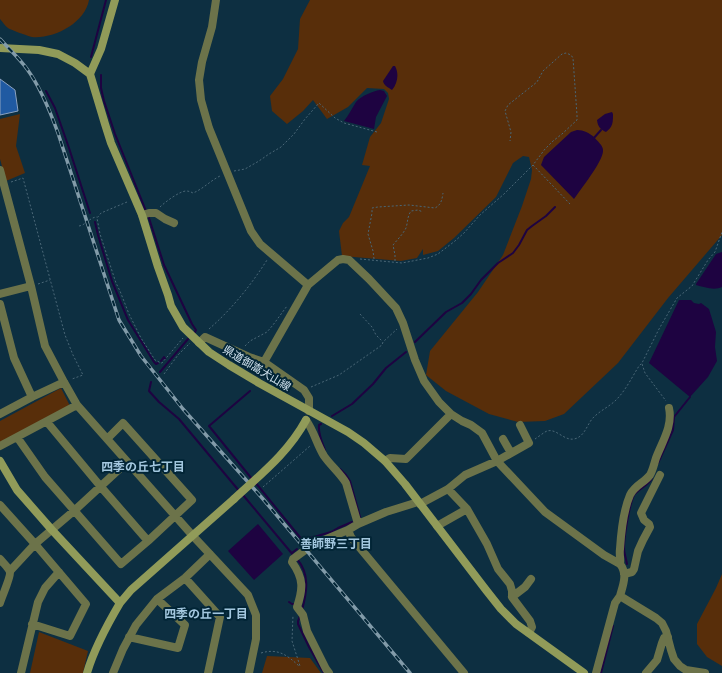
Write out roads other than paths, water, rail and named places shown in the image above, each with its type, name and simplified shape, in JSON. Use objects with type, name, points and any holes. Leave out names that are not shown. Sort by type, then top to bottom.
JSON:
[{"type":"main road","points":[[0,48],[39,50],[58,54],[75,63],[90,74],[101,49],[115,0]]},
{"type":"main road","name":"県道御嵩犬山線","points":[[90,74],[111,143],[135,198],[147,214],[158,267],[171,306],[183,327],[209,352],[258,383],[348,432],[364,443],[385,462],[405,484],[501,609],[516,624],[584,673]]},
{"type":"main road","points":[[87,673],[90,661],[111,617],[131,590],[234,500],[286,450],[299,433],[309,411]]},
{"type":"main road","points":[[0,461],[18,490],[52,530],[120,603]]},
{"type":"street","points":[[216,0],[212,27],[202,62],[199,80],[201,100],[209,128],[251,231],[260,244],[308,285]]},
{"type":"street","points":[[0,170],[34,285],[46,346],[77,405],[175,516],[248,595],[256,615],[256,639],[249,673]]},
{"type":"street","points":[[147,214],[174,223]]},
{"type":"street","points":[[264,362],[308,285],[338,260],[349,260],[396,308],[424,381],[439,402],[451,414],[482,433],[497,460],[545,512],[604,555],[622,566],[625,576],[620,596],[615,603],[596,673]]},
{"type":"street","points":[[0,294],[34,285]]},
{"type":"street","points":[[0,304],[14,358],[32,397]]},
{"type":"street","points":[[197,341],[205,337],[264,362],[304,390],[310,398],[309,411]]},
{"type":"street","points":[[0,413],[64,382]]},
{"type":"street","points":[[0,446],[77,405]]},
{"type":"street","points":[[620,564],[622,529],[629,499],[634,488],[649,476],[668,428],[670,416],[669,408]]},
{"type":"street","points":[[385,462],[390,458],[406,459],[451,414]]},
{"type":"street","points":[[306,420],[328,462],[346,483],[358,524]]},
{"type":"street","points":[[46,422],[148,541]]},
{"type":"street","points":[[17,437],[45,477],[120,564],[148,541],[192,500],[123,423],[107,439]]},
{"type":"street","points":[[329,673],[307,631],[303,615],[297,607],[301,597],[302,582],[299,571],[292,562],[296,557],[312,545],[386,512],[419,503],[448,489],[465,475],[529,443],[520,425]]},
{"type":"street","points":[[503,439],[511,453]]},
{"type":"street","points":[[0,603],[10,571],[35,544],[101,487],[127,462]]},
{"type":"street","points":[[624,574],[632,572],[634,569],[638,552],[650,527],[644,520],[641,513],[660,475]]},
{"type":"street","points":[[448,489],[467,509],[487,544],[498,569],[510,584],[512,597],[530,621],[532,627],[529,633]]},
{"type":"street","points":[[0,504],[86,604],[70,636],[32,624]]},
{"type":"street","points":[[436,526],[467,509]]},
{"type":"street","points":[[348,530],[355,542],[464,673]]},
{"type":"street","points":[[113,673],[136,624],[158,599],[185,578],[210,554]]},
{"type":"street","points":[[0,559],[10,571]]},
{"type":"street","points":[[21,673],[38,602],[45,588],[59,572]]},
{"type":"street","points":[[185,578],[220,617],[208,673]]},
{"type":"street","points":[[512,597],[525,587],[531,579]]},
{"type":"street","points":[[620,596],[662,623],[674,658],[680,666],[686,670],[705,673]]},
{"type":"street","points":[[129,637],[178,648],[185,625],[158,599]]},
{"type":"street","points":[[646,673],[657,660],[664,638],[668,637]]},
{"type":"waterway","points":[[91,57],[106,0]]},
{"type":"waterway","points":[[101,75],[101,88],[104,101],[115,134],[146,211]]},
{"type":"waterway","points":[[46,91],[55,108],[90,213]]},
{"type":"waterway","points":[[593,139],[601,130]]},
{"type":"waterway","points":[[415,342],[446,312],[462,303],[471,294],[481,280],[498,263],[513,253],[527,230],[546,216],[555,207]]},
{"type":"waterway","points":[[148,215],[164,265],[196,330],[195,332]]},
{"type":"waterway","points":[[95,222],[112,281],[128,320],[154,362],[156,364],[158,363]]},
{"type":"waterway","points":[[160,372],[188,339]]},
{"type":"waterway","points":[[332,416],[352,404],[373,384],[386,368],[406,352]]},
{"type":"waterway","points":[[161,361],[164,357],[165,359]]},
{"type":"waterway","points":[[151,382],[149,391],[159,402],[179,419],[240,492]]},
{"type":"waterway","points":[[250,391],[209,426],[252,479]]},
{"type":"waterway","points":[[658,463],[673,430],[674,417],[690,397]]},
{"type":"waterway","points":[[321,424],[319,425],[319,432],[325,450]]},
{"type":"waterway","points":[[340,469],[350,481],[360,517]]},
{"type":"waterway","points":[[627,564],[624,552],[624,543],[630,506],[634,495],[652,478]]},
{"type":"waterway","points":[[255,482],[303,541],[307,539],[309,543],[304,544]]},
{"type":"waterway","points":[[243,495],[294,556]]},
{"type":"waterway","points":[[307,539],[331,532],[352,522]]},
{"type":"waterway","points":[[292,553],[297,549]]},
{"type":"waterway","points":[[297,559],[306,577],[306,590],[302,610]]},
{"type":"waterway","points":[[289,602],[295,604]]},
{"type":"waterway","points":[[300,616],[298,624],[324,673]]},
{"type":"waterway","points":[[601,673],[613,626]]},
{"type":"railway","points":[[0,39],[27,69],[45,100],[58,133],[119,320],[141,356],[183,409],[263,499],[410,673]]},
{"type":"district","name":"四季の丘七丁目","points":[[143,467]]},
{"type":"district","name":"善師野三丁目","points":[[336,544]]},
{"type":"district","name":"四季の丘一丁目","points":[[206,614]]}]
